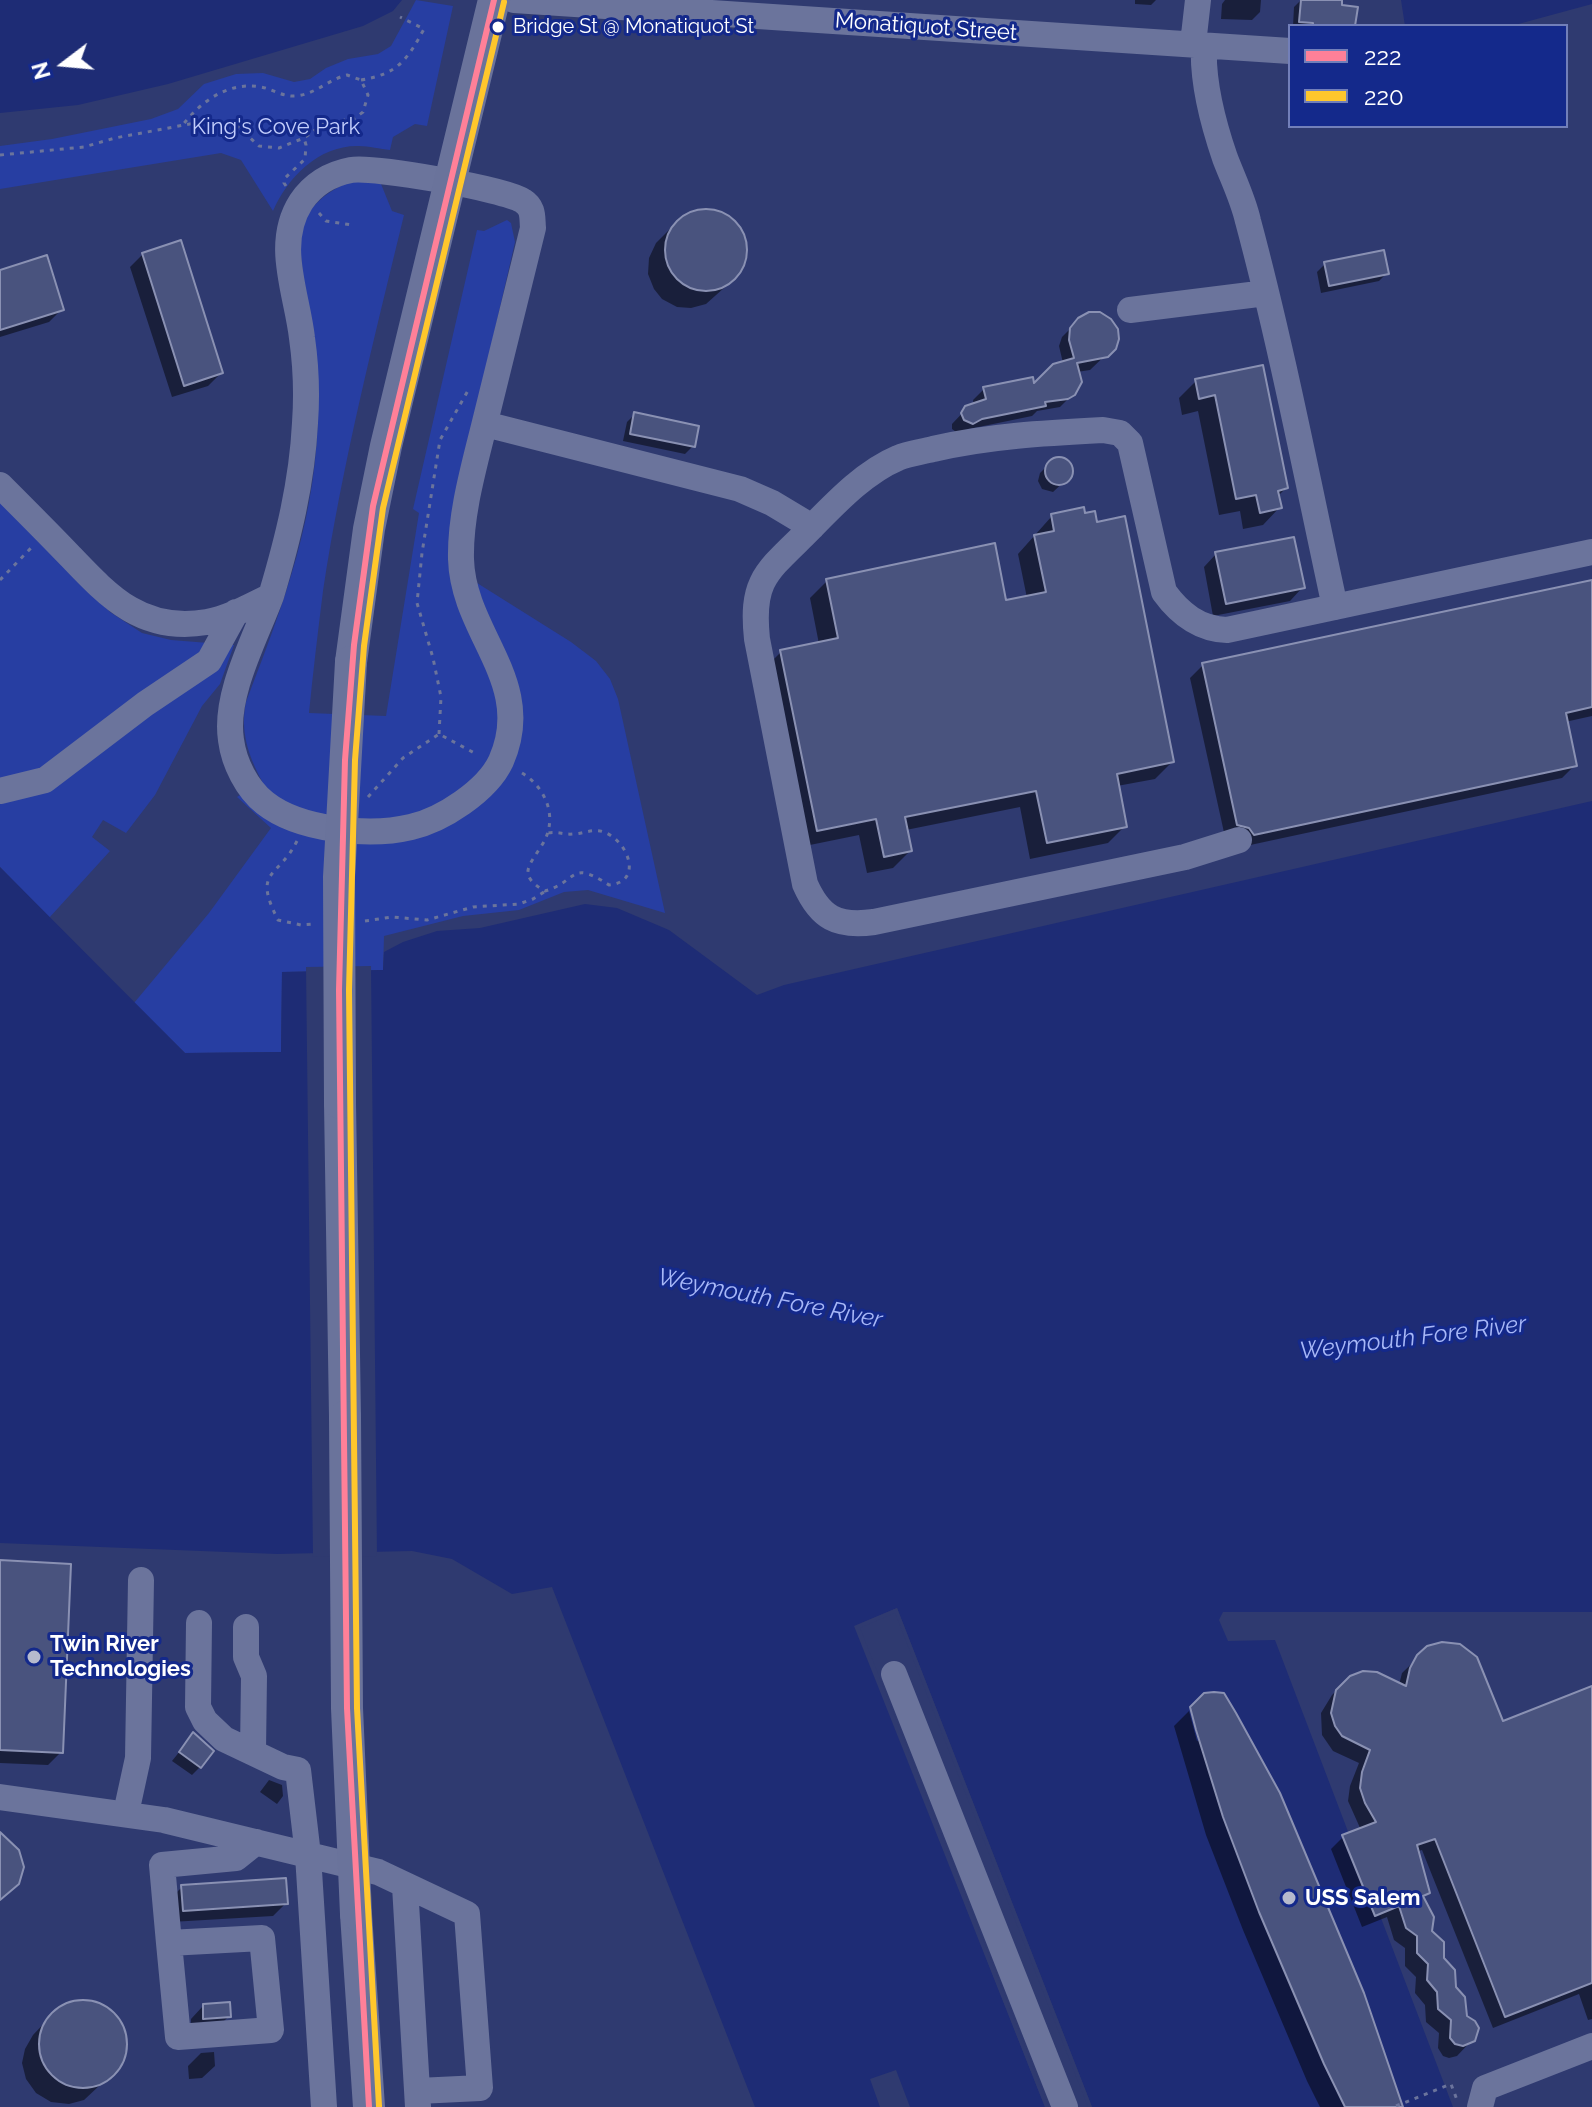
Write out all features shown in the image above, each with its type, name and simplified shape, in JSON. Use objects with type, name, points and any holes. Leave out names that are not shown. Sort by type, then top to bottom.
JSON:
[{"type":"main road","points":[[369,2107],[347,1708],[339,877],[351,662],[369,529],[386,446],[494,0]]},
{"type":"street","name":"Monatiquot Street","points":[[514,0],[822,10],[1288,51]]},
{"type":"street","points":[[1198,0],[1198,44],[1225,158],[1248,218],[1335,607]]},
{"type":"street","points":[[352,169],[372,169],[512,196],[525,202],[532,211],[533,228],[485,424],[461,541],[461,563],[473,613],[499,664],[507,689],[509,736],[500,762],[479,790],[464,802],[414,827],[353,830],[303,823],[281,814],[262,801],[236,763],[230,739],[230,712],[235,690],[271,596],[294,512],[306,422],[303,340],[287,252],[288,232],[303,198],[319,181],[352,169]]},
{"type":"street","points":[[1130,310],[1266,293]]},
{"type":"street","points":[[485,424],[740,489],[772,503],[812,527]]},
{"type":"street","points":[[1239,840],[1185,857],[874,922],[837,922],[813,901],[805,884],[754,612],[758,588],[771,567],[854,488],[898,458],[982,439],[1103,430],[1120,433],[1130,443],[1164,592],[1175,607],[1193,621],[1211,629],[1227,630],[1592,552]]},
{"type":"street","points":[[0,485],[116,603],[144,618],[174,623],[207,622],[271,596]]},
{"type":"street","points":[[0,791],[45,780],[145,704],[209,661],[236,612]]},
{"type":"street","points":[[126,1813],[138,1758],[141,1580]]},
{"type":"street","points":[[199,1623],[198,1707],[205,1721],[224,1739],[283,1767],[298,1770],[308,1855],[324,2107]]},
{"type":"street","points":[[246,1627],[246,1657],[254,1676],[253,1751]]},
{"type":"street","points":[[894,1674],[1065,2107]]},
{"type":"street","points":[[0,1797],[164,1820],[378,1872],[467,1914],[480,2088],[418,2099],[405,1886]]},
{"type":"street","points":[[169,1943],[262,1938],[271,2030],[178,2037],[169,1943],[162,1865],[236,1858],[256,1842]]},
{"type":"street","points":[[1480,2107],[1485,2088],[1592,2046]]},
{"type":"path","points":[[182,126],[207,99],[239,88],[261,87],[292,96],[314,91],[347,75],[361,80],[395,69],[410,56],[424,29],[400,17]]},
{"type":"path","points":[[0,155],[84,147],[127,135],[220,120],[236,125],[259,146],[279,148],[304,138],[322,125],[355,118],[363,112],[368,95],[361,80]]},
{"type":"path","points":[[0,580],[46,532]]},
{"type":"path","points":[[368,797],[403,758],[439,734],[472,754],[500,762],[525,775],[546,797],[549,811],[548,833],[533,856],[528,871],[533,884],[545,891]]},
{"type":"path","points":[[411,917],[427,920],[473,907],[519,904],[556,888],[572,874],[581,872],[591,873],[609,885],[616,885],[624,879],[630,862],[620,842],[599,830],[576,835],[548,833]]},
{"type":"path","points":[[1396,2106],[1451,2084],[1460,2107]]},
{"type":"green space","name":"King's Cove Park","points":[[416,0],[453,6],[427,126],[415,124],[393,137],[390,150],[344,147],[318,157],[296,175],[273,211],[241,160],[221,153],[0,189],[0,146],[151,119],[178,109],[204,84],[236,74],[263,73],[294,82],[310,79],[348,59],[378,54],[391,46]]},
{"type":"green space","points":[[353,181],[381,184],[392,211],[404,215],[339,497],[323,591],[309,713],[386,716],[419,513],[413,509],[477,230],[484,231],[507,220],[511,223],[515,242],[481,390],[450,566],[571,642],[596,661],[610,679],[618,699],[665,913],[588,890],[564,892],[519,910],[463,916],[384,936],[383,970],[282,972],[281,1052],[185,1053],[134,1003],[209,913],[271,828],[237,797],[262,781],[246,743],[246,702],[297,556],[306,520],[317,444],[318,404],[300,235],[312,208],[335,189]]},
{"type":"green space","points":[[0,501],[110,612],[142,633],[171,640],[234,645],[220,684],[202,706],[155,795],[126,833],[103,820],[92,837],[110,851],[49,918],[0,867]]},
{"type":"water","points":[[0,0],[402,0],[393,11],[363,26],[168,84],[78,105],[0,113]]},
{"type":"water","points":[[1401,0],[1592,0],[1592,4],[1518,24],[1405,24]]},
{"type":"water","name":"Weymouth Fore River","points":[[1592,801],[1592,1612],[1223,1612],[1219,1620],[1228,1641],[1275,1640],[1453,2107],[1092,2107],[897,1608],[855,1626],[1045,2107],[755,2107],[552,1587],[512,1594],[452,1559],[412,1551],[277,1554],[0,1543],[0,867],[185,1053],[281,1052],[282,972],[383,970],[384,952],[437,931],[480,928],[585,904],[617,908],[669,930],[757,995],[784,985]]},
{"type":"pier","points":[[371,966],[377,1556],[313,1557],[306,967]]},
{"type":"pier","points":[[897,1608],[1092,2107],[1088,2107],[895,1613],[860,1628],[1049,2107],[1045,2107],[854,1626]]},
{"type":"pier","points":[[896,2070],[910,2107],[880,2107],[870,2079]]},
{"type":"building","points":[[1301,0],[1342,0],[1342,5],[1358,7],[1355,24],[1299,22]]},
{"type":"building","points":[[698,209],[714,209],[729,216],[740,227],[747,250],[744,266],[735,279],[714,291],[698,291],[683,284],[672,273],[665,258],[665,242],[672,227],[683,216]]},
{"type":"building","points":[[181,240],[223,373],[184,386],[142,253]]},
{"type":"building","points":[[1384,250],[1389,274],[1329,286],[1324,262]]},
{"type":"building","points":[[47,255],[64,310],[0,330],[0,270]]},
{"type":"building","points":[[1089,312],[1100,312],[1111,319],[1118,329],[1119,339],[1116,349],[1108,357],[1077,363],[1082,382],[1075,395],[1045,402],[1046,406],[982,419],[973,424],[964,420],[961,413],[965,406],[986,399],[983,387],[1033,377],[1034,383],[1053,364],[1074,358],[1069,340],[1070,328],[1078,318]]},
{"type":"building","points":[[1263,365],[1288,488],[1278,491],[1282,508],[1260,513],[1256,495],[1236,499],[1215,395],[1199,399],[1195,379]]},
{"type":"building","points":[[634,412],[699,426],[695,447],[630,434]]},
{"type":"building","points":[[1059,457],[1069,461],[1073,471],[1069,481],[1059,485],[1049,481],[1045,471],[1049,461]]},
{"type":"building","points":[[1084,507],[1085,513],[1095,511],[1097,522],[1125,516],[1174,762],[1117,774],[1127,827],[1047,843],[1036,791],[905,817],[912,851],[884,857],[876,819],[817,831],[780,650],[838,638],[826,579],[995,543],[1006,600],[1046,592],[1034,535],[1054,531],[1051,514]]},
{"type":"building","points":[[1294,537],[1305,588],[1226,604],[1215,552]]},
{"type":"building","points":[[1592,580],[1592,707],[1566,713],[1577,766],[1254,835],[1249,828],[1237,825],[1202,663]]},
{"type":"building","name":"Twin River Technologies","points":[[0,1560],[71,1564],[63,1753],[0,1750]]},
{"type":"building","points":[[1442,1642],[1460,1644],[1477,1657],[1503,1721],[1592,1686],[1592,1983],[1505,2017],[1435,1839],[1417,1845],[1430,1893],[1423,1896],[1434,1917],[1432,1931],[1444,1942],[1444,1958],[1455,1970],[1456,1987],[1465,1997],[1467,2016],[1479,2028],[1475,2041],[1463,2046],[1455,2044],[1450,2038],[1451,2020],[1438,2009],[1437,1992],[1427,1980],[1428,1964],[1417,1953],[1417,1936],[1406,1928],[1399,1906],[1375,1916],[1342,1835],[1376,1822],[1360,1788],[1370,1750],[1342,1736],[1331,1713],[1336,1690],[1350,1676],[1363,1671],[1377,1672],[1406,1686],[1417,1655],[1427,1646]]},
{"type":"building","name":"USS Salem","points":[[1204,1693],[1224,1693],[1280,1793],[1364,1993],[1403,2107],[1345,2107],[1324,2064],[1259,1912],[1223,1817],[1196,1730],[1190,1707]]},
{"type":"building","points":[[193,1732],[214,1751],[201,1768],[179,1752]]},
{"type":"building","points":[[0,1832],[19,1850],[24,1867],[19,1884],[0,1900]]},
{"type":"building","points":[[286,1878],[288,1904],[183,1911],[181,1885]]},
{"type":"building","points":[[83,2000],[108,2007],[120,2019],[127,2044],[120,2069],[108,2081],[83,2088],[58,2081],[46,2069],[39,2044],[46,2019],[58,2007]]},
{"type":"building","points":[[230,2002],[231,2017],[203,2019],[203,2004]]},
{"type":"transit line","name":"222","points":[[369,2107],[347,1708],[339,990],[345,760],[354,645],[373,506],[494,0]]},
{"type":"transit line","name":"220","points":[[379,2106],[357,1708],[349,990],[355,760],[364,646],[383,508],[504,2]]},
{"type":"place","name":"Bridge St @ Monatiquot St","points":[[498,27]]},
{"type":"place","name":"Twin River Technologies","points":[[34,1657]]},
{"type":"place","name":"USS Salem","points":[[1289,1898]]}]
